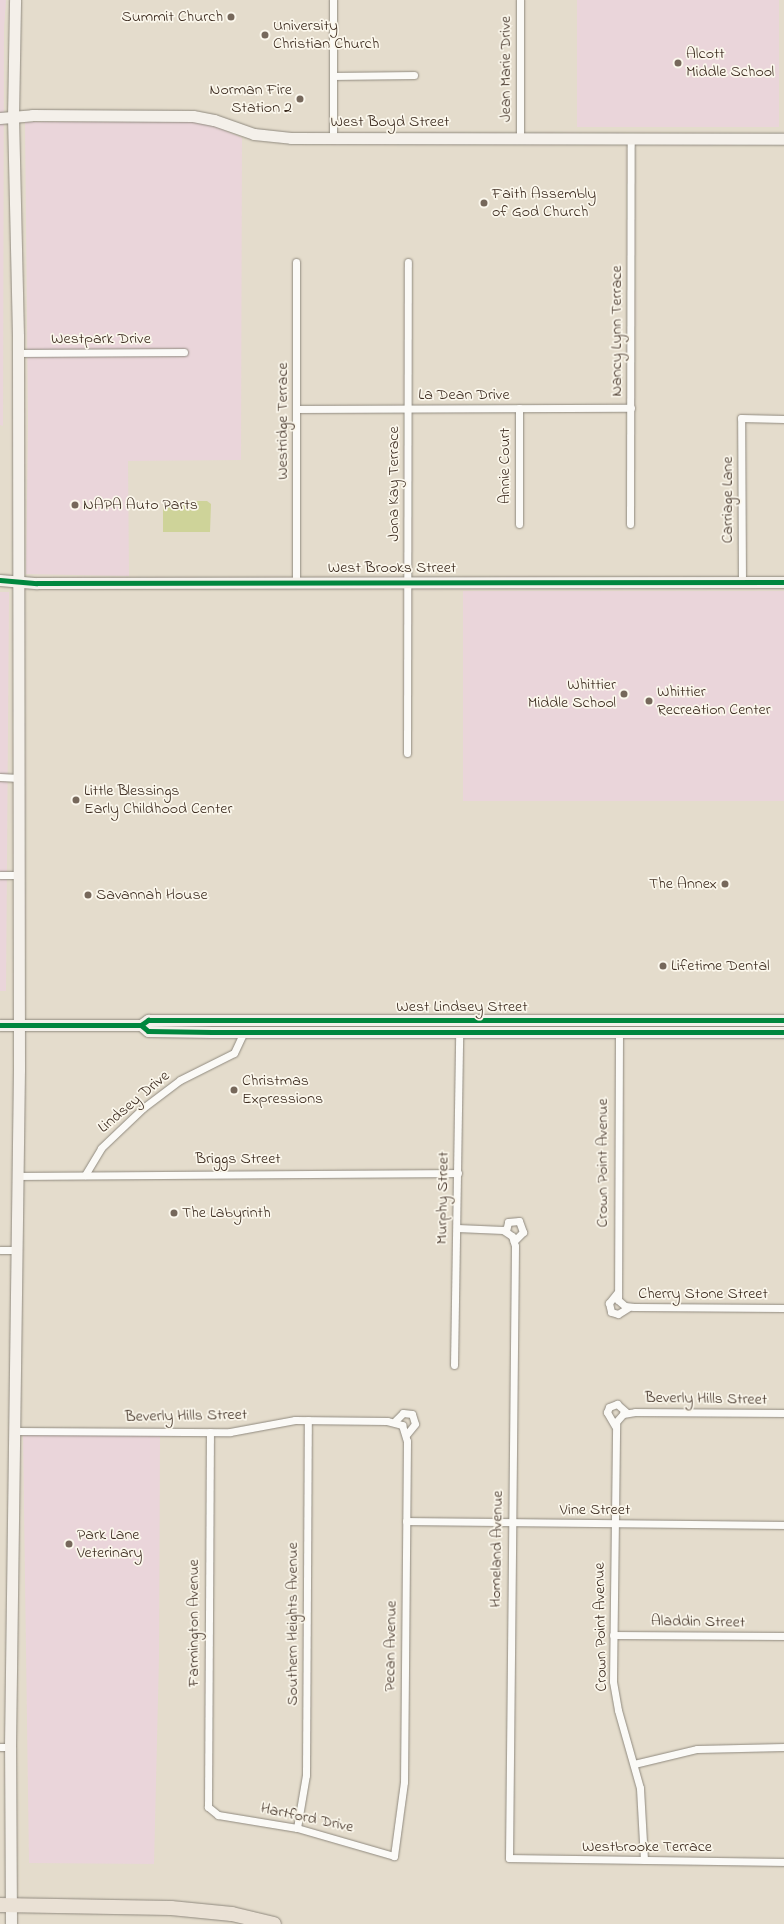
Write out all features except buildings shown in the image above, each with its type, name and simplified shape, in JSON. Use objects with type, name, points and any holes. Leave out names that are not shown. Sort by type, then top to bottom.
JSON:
[{"type":"highway","points":[[6,1905],[171,1908],[232,1914],[274,1924]]},
{"type":"street","points":[[11,1924],[6,1905],[5,1747],[15,1431],[19,1025],[18,353],[13,118],[15,0]]},
{"type":"street","points":[[333,138],[334,0]]},
{"type":"street","name":"Jean Marie Drive","points":[[520,0],[520,138]]},
{"type":"street","points":[[334,76],[414,75]]},
{"type":"street","name":"West Boyd Street","points":[[0,118],[32,116],[193,116],[214,120],[264,136],[333,138],[784,139]]},
{"type":"street","name":"Nancy Lynn Terrace","points":[[630,524],[631,139]]},
{"type":"street","name":"Westridge Terrace","points":[[296,262],[296,581]]},
{"type":"street","name":"Jona Kay Terrace","points":[[407,754],[408,262]]},
{"type":"street","name":"Westpark Drive","points":[[18,353],[184,352]]},
{"type":"street","name":"Annie Court","points":[[519,408],[519,524]]},
{"type":"street","name":"La Dean Drive","points":[[297,409],[631,408]]},
{"type":"street","name":"Carriage Lane","points":[[742,582],[741,418],[784,419]]},
{"type":"street","name":"West Brooks Street","points":[[0,580],[69,583],[296,581],[784,582]]},
{"type":"street","points":[[0,777],[19,778]]},
{"type":"street","points":[[0,875],[18,875]]},
{"type":"street","name":"West Lindsey Street","points":[[0,1026],[141,1025],[148,1020],[784,1020]]},
{"type":"street","points":[[212,1020],[212,1032]]},
{"type":"street","points":[[244,1032],[246,1020]]},
{"type":"street","points":[[434,1020],[434,1032]]},
{"type":"street","points":[[463,1032],[466,1020]]},
{"type":"street","points":[[684,1020],[684,1032]]},
{"type":"street","points":[[714,1020],[714,1032]]},
{"type":"street","name":"West Lindsey Street","points":[[141,1025],[148,1031],[212,1032],[784,1032]]},
{"type":"street","name":"Lindsey Drive","points":[[85,1174],[101,1148],[143,1108],[180,1080],[234,1053],[244,1032]]},
{"type":"street","name":"Murphy Street","points":[[454,1365],[463,1032]]},
{"type":"street","name":"Crown Point Avenue","points":[[619,1032],[617,1294],[622,1304]]},
{"type":"street","name":"Briggs Street","points":[[17,1176],[85,1174],[458,1173]]},
{"type":"street","name":"Homeland Avenue","points":[[506,1231],[508,1222],[519,1221],[523,1232],[514,1240],[509,1858]]},
{"type":"street","points":[[457,1228],[506,1231],[514,1240]]},
{"type":"street","points":[[0,1250],[17,1250]]},
{"type":"street","name":"Crown Point Avenue","points":[[617,1294],[609,1303],[611,1312],[618,1314],[629,1307]]},
{"type":"street","name":"Cherry Stone Street","points":[[622,1304],[629,1307],[784,1308]]},
{"type":"street","name":"Beverly Hills Street","points":[[615,1426],[607,1412],[609,1407],[617,1404],[627,1413]]},
{"type":"street","name":"Pecan Avenue","points":[[395,1421],[403,1413],[412,1414],[415,1424],[406,1435]]},
{"type":"street","name":"Beverly Hills Street","points":[[619,1416],[627,1413],[784,1413]]},
{"type":"street","name":"Crown Point Avenue","points":[[619,1416],[615,1426],[613,1635],[615,1696],[634,1764],[643,1819],[644,1860]]},
{"type":"street","name":"Beverly Hills Street","points":[[15,1431],[238,1432],[276,1422],[308,1420],[395,1421],[402,1425]]},
{"type":"street","name":"Southern Heights Avenue","points":[[297,1828],[306,1775],[308,1420]]},
{"type":"street","name":"Pecan Avenue","points":[[394,1856],[404,1782],[406,1435],[402,1425]]},
{"type":"street","name":"Farmington Avenue","points":[[210,1432],[207,1794],[208,1806],[213,1812]]},
{"type":"street","name":"Vine Street","points":[[406,1522],[784,1526]]},
{"type":"street","name":"Aladdin Street","points":[[613,1635],[784,1636]]},
{"type":"street","points":[[634,1764],[697,1748],[784,1747]]},
{"type":"street","name":"Hartford Drive","points":[[213,1812],[224,1817],[297,1828],[394,1856]]},
{"type":"street","name":"Westbrooke Terrace","points":[[509,1858],[784,1862]]},
{"type":"shaded area","points":[[0,0],[6,0],[4,29],[3,426],[0,425]]},
{"type":"shaded area","name":"Alcott Middle School","points":[[577,0],[779,0],[779,127],[577,127]]},
{"type":"shaded area","points":[[192,121],[209,123],[242,138],[241,460],[128,461],[129,576],[26,574],[28,421],[25,122]]},
{"type":"shaded area","name":"Whittier Middle School","points":[[463,591],[784,591],[784,801],[463,801]]},
{"type":"shaded area","points":[[0,592],[9,592],[6,991],[0,991]]},
{"type":"shaded area","points":[[23,1434],[160,1434],[159,1657],[154,1864],[29,1863]]},
{"type":"green space","points":[[163,501],[207,501],[211,504],[210,532],[163,532]]},
{"type":"cycle path","points":[[0,580],[37,583],[784,582]]},
{"type":"cycle path","points":[[0,1025],[141,1025],[148,1020],[784,1020]]},
{"type":"cycle path","points":[[141,1025],[148,1031],[212,1032],[784,1032]]},
{"type":"place","name":"Summit Church","points":[[231,17]]},
{"type":"place","name":"University Christian Church","points":[[265,35]]},
{"type":"place","name":"Alcott Middle School","points":[[678,63]]},
{"type":"place","name":"Norman Fire Station 2","points":[[300,99]]},
{"type":"place","name":"Faith Assembly of God Church","points":[[484,203]]},
{"type":"place","name":"NAPA Auto Parts","points":[[75,505]]},
{"type":"place","name":"Whittier Middle School","points":[[624,694]]},
{"type":"place","name":"Whittier Recreation Center","points":[[649,701]]},
{"type":"place","name":"Little Blessings Early Childhood Center","points":[[76,800]]},
{"type":"place","name":"The Annex","points":[[725,884]]},
{"type":"place","name":"Savannah House","points":[[88,895]]},
{"type":"place","name":"Lifetime Dental","points":[[663,966]]},
{"type":"place","name":"Christmas Expressions","points":[[234,1090]]},
{"type":"place","name":"The Labyrinth","points":[[174,1213]]},
{"type":"place","name":"Park Lane Veterinary","points":[[69,1544]]}]
